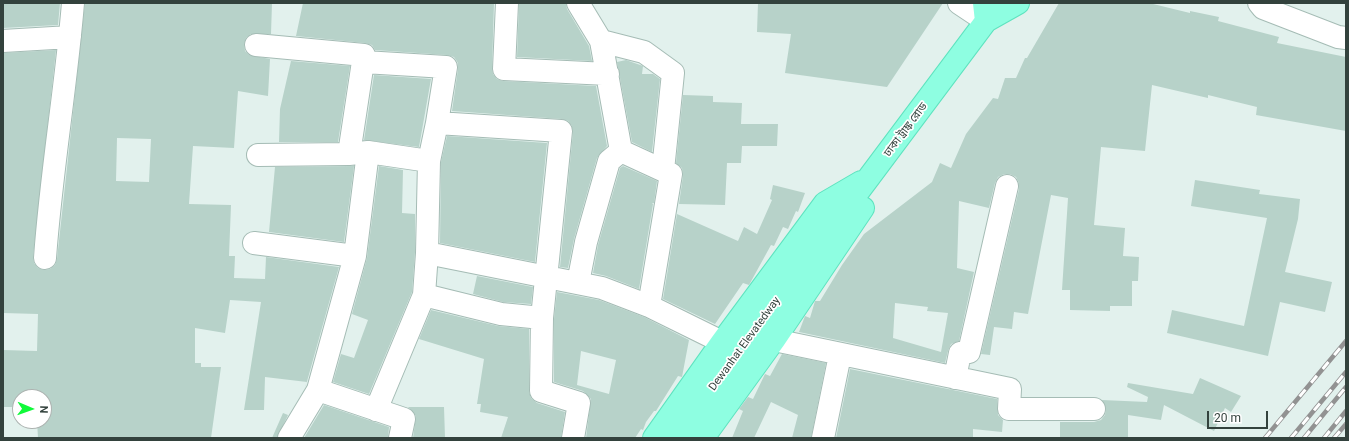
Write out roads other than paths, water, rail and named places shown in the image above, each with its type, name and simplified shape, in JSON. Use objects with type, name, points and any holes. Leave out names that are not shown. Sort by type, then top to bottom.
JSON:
[{"type":"main road","points":[[985,12],[1018,3]]},
{"type":"main road","name":"ঢাকা ট্রাঙ্ক রোড","points":[[813,252],[871,176],[985,12]]},
{"type":"main road","points":[[703,438],[774,340],[865,206],[871,176]]},
{"type":"main road","points":[[654,438],[722,342],[825,203],[871,176]]},
{"type":"main road","name":"Dewanhat Elevatedway","points":[[679,438],[739,351],[813,252]]},
{"type":"street","points":[[45,258],[73,3]]},
{"type":"street","points":[[507,3],[504,69],[608,74]]},
{"type":"street","points":[[578,3],[601,41],[621,151]]},
{"type":"street","points":[[959,3],[985,12]]},
{"type":"street","points":[[1259,3],[1263,8],[1338,37],[1346,38]]},
{"type":"street","points":[[3,41],[70,37]]},
{"type":"street","points":[[601,41],[644,52],[673,73],[663,170]]},
{"type":"street","points":[[256,45],[364,55],[355,256],[318,390],[289,438]]},
{"type":"street","points":[[364,62],[446,67],[429,162],[427,253],[424,294],[376,410]]},
{"type":"street","points":[[437,124],[561,131],[542,318],[541,391],[579,403],[573,438]]},
{"type":"street","points":[[621,151],[671,174],[649,306]]},
{"type":"street","points":[[578,283],[586,242],[608,161],[621,151]]},
{"type":"street","points":[[258,155],[359,153],[429,162]]},
{"type":"street","points":[[955,378],[960,353],[969,352],[1007,186]]},
{"type":"street","points":[[254,243],[355,256]]},
{"type":"street","points":[[427,253],[602,288],[649,306],[722,342]]},
{"type":"street","points":[[424,294],[501,314],[542,318]]},
{"type":"street","points":[[774,340],[840,355],[1010,389],[1009,409],[1094,409]]},
{"type":"street","points":[[823,438],[840,355]]},
{"type":"street","points":[[318,390],[404,419],[400,438]]},
{"type":"railway","points":[[1265,438],[1346,341]]},
{"type":"railway","points":[[1291,438],[1346,372]]},
{"type":"railway","points":[[1304,438],[1346,387]]},
{"type":"railway","points":[[1324,438],[1346,411]]},
{"type":"railway","points":[[1334,438],[1346,424]]}]
